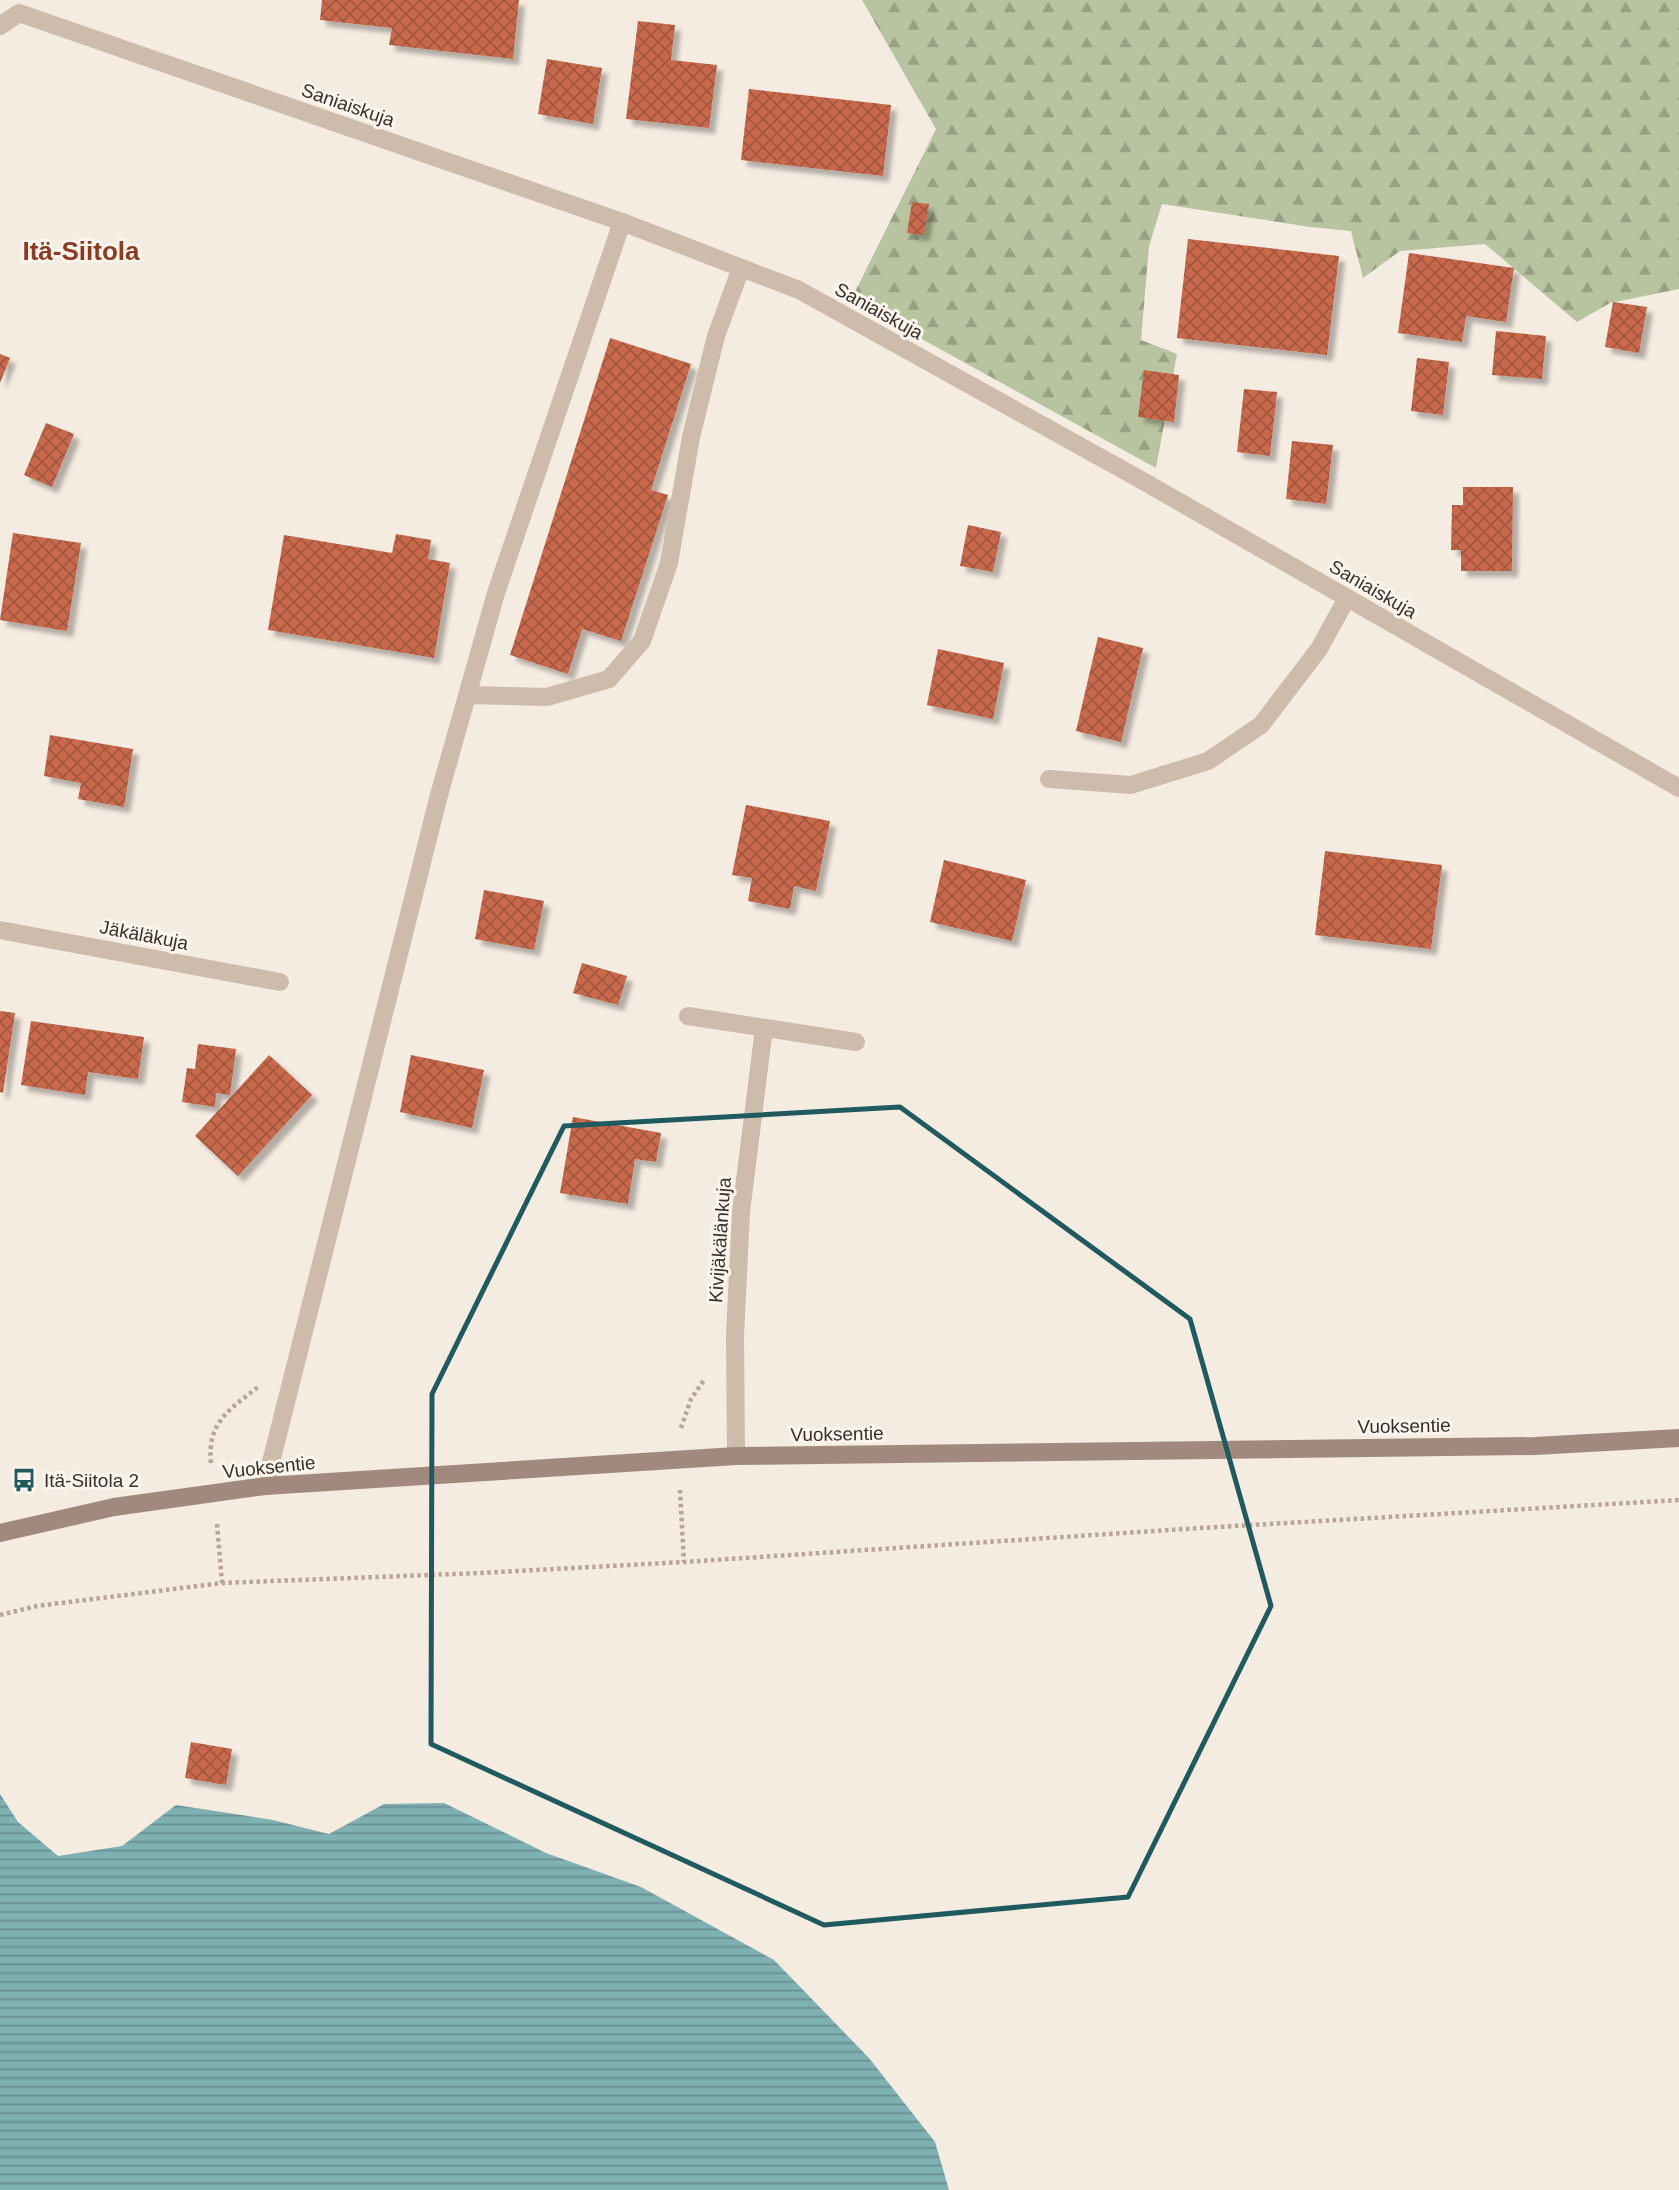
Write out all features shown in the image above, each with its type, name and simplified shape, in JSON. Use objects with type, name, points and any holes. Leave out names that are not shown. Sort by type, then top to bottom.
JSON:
[{"type":"street","name":"Saniaiskuja","points":[[0,26],[19,13],[622,222],[811,297],[1143,481],[1679,788]]},
{"type":"street","points":[[265,1486],[439,795],[467,695],[496,593],[622,222]]},
{"type":"street","points":[[467,695],[547,697],[609,679],[642,641],[669,563],[691,437],[716,336],[741,268]]},
{"type":"street","points":[[1049,779],[1131,785],[1208,761],[1261,724],[1320,649],[1347,598]]},
{"type":"street","name":"Jäkäläkuja","points":[[0,930],[280,982]]},
{"type":"street","points":[[688,1016],[856,1042]]},
{"type":"street","name":"Kivijäkälänkuja","points":[[736,1456],[735,1335],[741,1212],[764,1028]]},
{"type":"street","name":"Vuoksentie","points":[[0,1533],[114,1507],[265,1486],[736,1456],[1535,1446],[1679,1438]]},
{"type":"path","points":[[0,1615],[37,1606],[222,1583],[684,1562],[1679,1500]]},
{"type":"highlighted area","points":[[900,1107],[1190,1319],[1271,1606],[1128,1897],[824,1925],[431,1744],[432,1394],[564,1126]]},
{"type":"green space","points":[[862,0],[1679,0],[1679,289],[1610,303],[1577,322],[1485,244],[1400,251],[1363,278],[1351,231],[1162,204],[1149,246],[1141,340],[1177,354],[1156,468],[851,300],[936,129]]},
{"type":"water","points":[[0,1794],[18,1822],[58,1856],[122,1846],[176,1805],[273,1820],[329,1834],[384,1804],[444,1803],[546,1853],[641,1887],[774,1960],[869,2058],[935,2142],[949,2190],[0,2190]]},
{"type":"building","points":[[322,0],[519,0],[513,59],[389,45],[392,28],[320,20]]},
{"type":"building","points":[[638,21],[675,25],[671,60],[717,65],[709,128],[626,119]]},
{"type":"building","points":[[547,59],[602,68],[593,124],[538,114]]},
{"type":"building","points":[[749,89],[891,105],[883,176],[741,160]]},
{"type":"building","points":[[912,202],[929,204],[924,235],[907,233]]},
{"type":"building","points":[[1188,239],[1339,256],[1327,355],[1177,338]]},
{"type":"building","points":[[1409,253],[1514,268],[1506,322],[1466,316],[1462,342],[1398,333]]},
{"type":"building","points":[[1613,302],[1647,307],[1639,353],[1605,347]]},
{"type":"building","points":[[1496,331],[1546,336],[1542,379],[1492,375]]},
{"type":"building","points":[[610,338],[691,364],[651,490],[668,495],[621,641],[582,629],[568,674],[510,655]]},
{"type":"building","points":[[0,354],[10,358],[0,383]]},
{"type":"building","points":[[1417,358],[1449,362],[1443,415],[1411,411]]},
{"type":"building","points":[[1144,370],[1179,375],[1174,422],[1138,417]]},
{"type":"building","points":[[1244,389],[1277,392],[1270,456],[1237,452]]},
{"type":"building","points":[[46,423],[74,434],[52,487],[24,475]]},
{"type":"building","points":[[1292,441],[1333,445],[1326,504],[1286,499]]},
{"type":"building","points":[[1463,487],[1513,487],[1512,571],[1461,571],[1461,550],[1451,550],[1452,505],[1463,505]]},
{"type":"building","points":[[968,525],[1001,532],[993,572],[960,566]]},
{"type":"building","points":[[13,533],[81,543],[67,631],[0,620]]},
{"type":"building","points":[[396,534],[431,540],[428,559],[450,563],[434,658],[268,630],[284,535],[392,553]]},
{"type":"building","points":[[1098,637],[1143,648],[1121,742],[1076,731]]},
{"type":"building","points":[[938,649],[1004,663],[993,719],[927,705]]},
{"type":"building","points":[[50,735],[133,749],[124,807],[78,799],[81,783],[44,776]]},
{"type":"building","points":[[746,805],[830,821],[816,891],[794,886],[790,909],[748,901],[752,878],[732,875]]},
{"type":"building","points":[[1325,851],[1442,865],[1431,949],[1315,935]]},
{"type":"building","points":[[944,860],[1026,880],[1012,941],[930,922]]},
{"type":"building","points":[[484,890],[544,901],[534,950],[475,939]]},
{"type":"building","points":[[582,963],[627,976],[618,1005],[573,993]]},
{"type":"building","points":[[0,1011],[15,1013],[3,1093],[0,1092]]},
{"type":"building","points":[[31,1021],[144,1037],[138,1079],[88,1072],[85,1095],[21,1085]]},
{"type":"building","points":[[198,1044],[236,1049],[230,1095],[216,1093],[215,1107],[182,1102],[187,1068],[195,1069]]},
{"type":"building","points":[[269,1055],[312,1095],[238,1176],[195,1136]]},
{"type":"building","points":[[411,1055],[484,1070],[472,1128],[400,1112]]},
{"type":"building","points":[[573,1117],[661,1133],[656,1162],[635,1159],[628,1204],[560,1193]]},
{"type":"building","points":[[191,1742],[232,1749],[226,1785],[185,1778]]},
{"type":"place","name":"Itä-Siitola 2","points":[[24,1480]]},
{"type":"district","name":"Itä-Siitola","points":[[81,251]]}]
